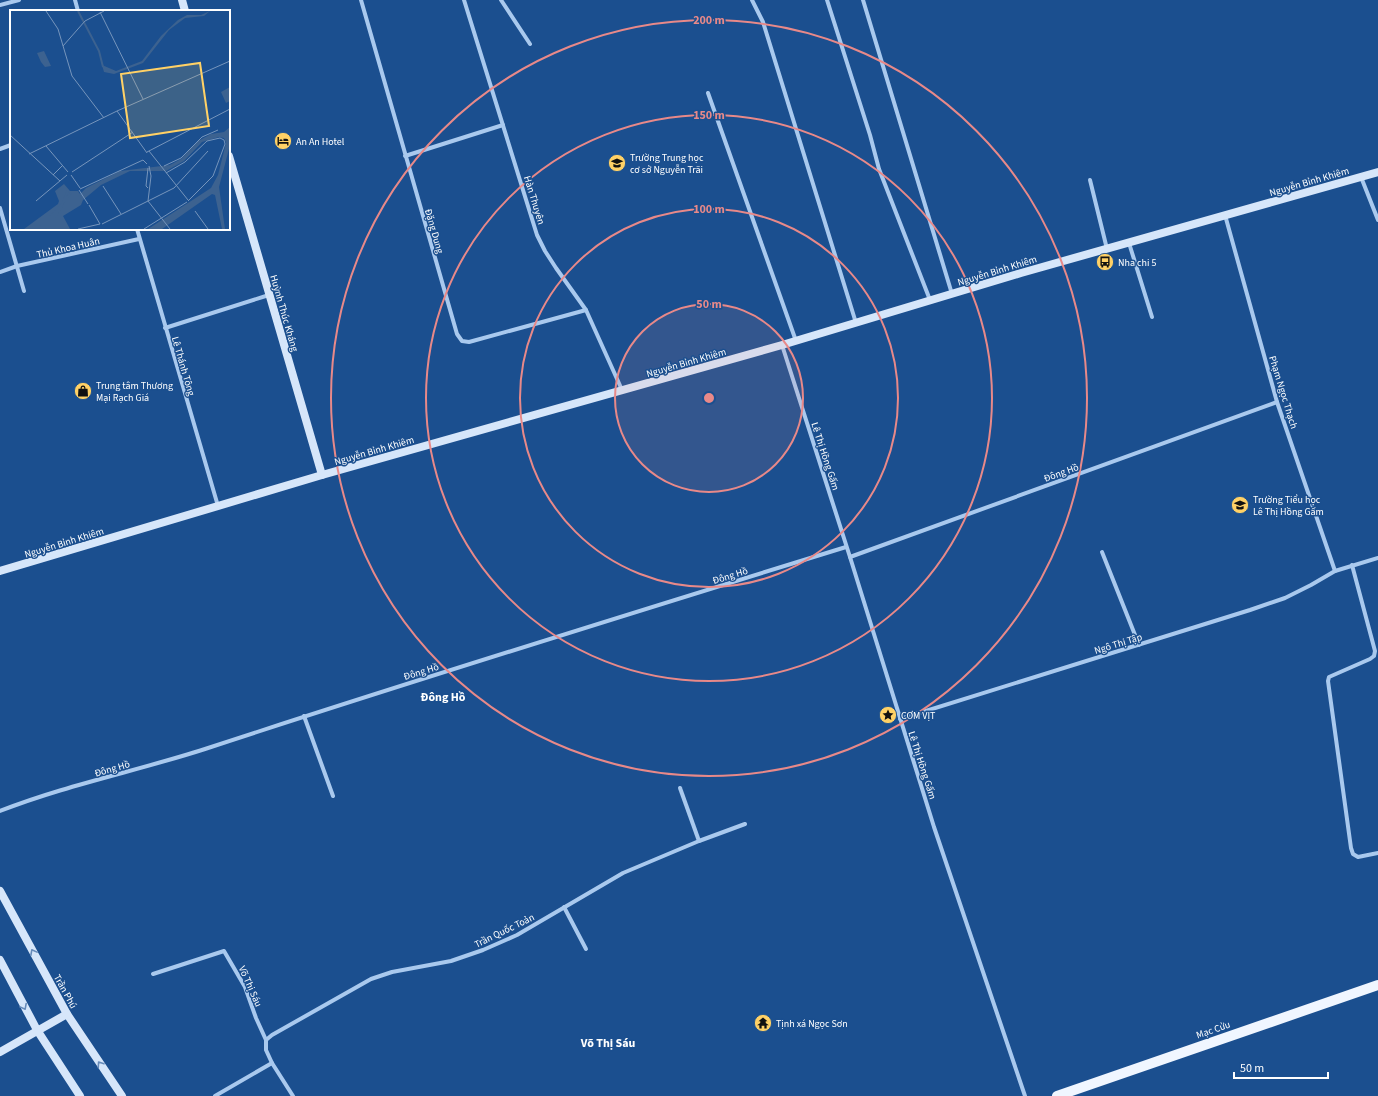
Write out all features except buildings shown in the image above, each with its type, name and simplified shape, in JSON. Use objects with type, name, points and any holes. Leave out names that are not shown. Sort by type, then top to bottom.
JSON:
[{"type":"main road","points":[[182,0],[185,10]]},
{"type":"main road","name":"Huỳnh Thúc Kháng","points":[[230,159],[322,475]]},
{"type":"main road","name":"Nguyễn Bỉnh Khiêm","points":[[0,571],[322,475],[796,341],[952,294],[1378,172]]},
{"type":"main road","name":"Trần Phú","points":[[0,891],[67,1014],[122,1096]]},
{"type":"main road","points":[[0,960],[37,1030],[80,1096]]},
{"type":"main road","name":"Mạc Cửu","points":[[1057,1096],[1378,985]]},
{"type":"main road","points":[[0,1052],[67,1014]]},
{"type":"street","points":[[0,5],[19,0]]},
{"type":"street","points":[[75,0],[78,10]]},
{"type":"street","name":"Đặng Dung","points":[[361,0],[457,334],[462,341],[469,342],[586,310]]},
{"type":"street","name":"Hàn Thuyên","points":[[464,0],[537,235],[545,251],[586,310],[622,390]]},
{"type":"street","points":[[501,0],[530,44]]},
{"type":"street","points":[[752,0],[763,22],[856,323]]},
{"type":"street","points":[[827,0],[880,169],[930,301]]},
{"type":"street","points":[[863,0],[952,294]]},
{"type":"street","points":[[708,93],[796,341]]},
{"type":"street","points":[[405,156],[503,125]]},
{"type":"street","points":[[0,149],[10,145]]},
{"type":"street","points":[[1361,177],[1378,220]]},
{"type":"street","points":[[1090,180],[1107,249]]},
{"type":"street","points":[[0,208],[24,291]]},
{"type":"street","name":"Phạm Ngọc Thạch","points":[[1226,215],[1277,402],[1335,570]]},
{"type":"street","name":"Lê Thánh Tông","points":[[137,230],[218,506]]},
{"type":"street","name":"Thủ Khoa Huân","points":[[0,272],[17,266],[139,239]]},
{"type":"street","points":[[1129,243],[1152,316]]},
{"type":"street","points":[[165,328],[270,295]]},
{"type":"street","name":"Lê Thị Hồng Gấm","points":[[782,345],[940,846],[1026,1096]]},
{"type":"street","name":"Đông Hồ","points":[[850,557],[1277,402]]},
{"type":"street","name":"Đông Hồ","points":[[0,810],[63,790],[170,760],[304,716],[846,547]]},
{"type":"street","points":[[1102,552],[1138,645]]},
{"type":"street","name":"Ngô Thị Tập","points":[[900,719],[1250,610],[1285,598],[1311,585],[1335,570],[1378,558]]},
{"type":"street","points":[[1352,565],[1375,650],[1374,656],[1329,677],[1328,681],[1351,848],[1353,854],[1358,857],[1378,853]]},
{"type":"street","points":[[304,716],[333,796]]},
{"type":"street","points":[[680,788],[699,841]]},
{"type":"street","name":"Trần Quốc Toản","points":[[266,1040],[272,1035],[371,979],[392,972],[451,962],[484,950],[517,935],[623,873],[699,841],[746,824]]},
{"type":"street","points":[[564,907],[586,949]]},
{"type":"street","name":"Võ Thị Sáu","points":[[153,974],[224,951],[245,987],[266,1040],[266,1050],[272,1063],[293,1096]]},
{"type":"street","points":[[214,1096],[272,1063]]},
{"type":"place","name":"An An Hotel","points":[[283,141]]},
{"type":"place","name":"Trường Trung học cơ sở Nguyễn Trãi","points":[[617,163]]},
{"type":"place","name":"Nha chi 5","points":[[1105,262]]},
{"type":"place","name":"Trung tâm Thương Mại Rạch Giá","points":[[83,391]]},
{"type":"place","name":"Trường Tiểu học Lê Thị Hồng Gấm","points":[[1240,505]]},
{"type":"place","name":"CƠM VỊT","points":[[888,715]]},
{"type":"place","name":"Tịnh xá Ngọc Sơn","points":[[763,1023]]},
{"type":"district","name":"Đông Hồ","points":[[443,697]]},
{"type":"district","name":"Võ Thị Sáu","points":[[608,1043]]}]
